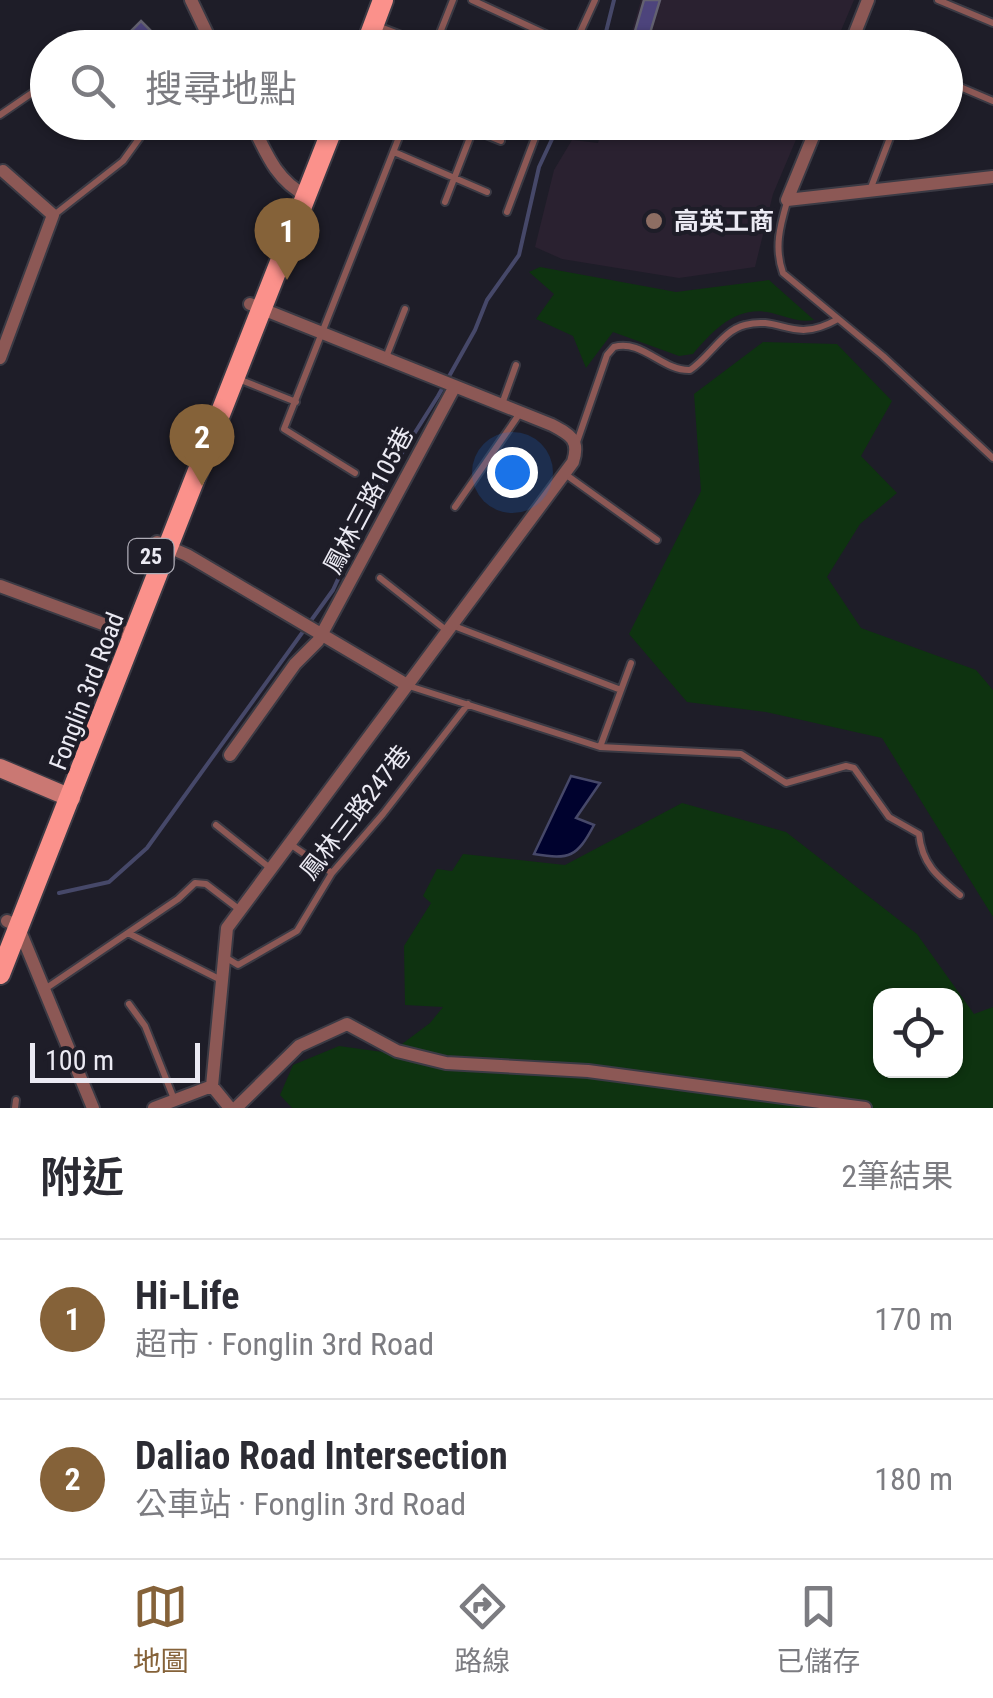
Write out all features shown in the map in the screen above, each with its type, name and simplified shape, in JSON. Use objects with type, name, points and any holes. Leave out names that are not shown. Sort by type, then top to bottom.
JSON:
[{"type":"main road","points":[[357,30],[369,0]]},
{"type":"main road","points":[[372,30],[384,0]]},
{"type":"main road","name":"Fonglin 3rd Road","points":[[301,193],[317,140]]},
{"type":"main road","name":"Fonglin 3rd Road","points":[[8,928],[65,796],[301,193],[327,140]]},
{"type":"main road","name":"Fonglin 3rd Road","points":[[65,796],[122,631],[235,378],[256,307]]},
{"type":"main road","name":"25","points":[[0,974],[8,928]]},
{"type":"street","points":[[191,0],[205,30]]},
{"type":"street","points":[[856,30],[868,0]]},
{"type":"street","points":[[260,140],[274,170],[301,193]]},
{"type":"street","points":[[812,140],[787,200],[993,177]]},
{"type":"street","points":[[0,358],[53,215],[2,170]]},
{"type":"street","points":[[256,307],[520,413],[569,434],[576,442]]},
{"type":"street","name":"鳳林三路105巷","points":[[230,755],[320,632],[448,385]]},
{"type":"street","name":"鳳林三路247巷","points":[[212,1086],[228,928],[574,462],[576,442]]},
{"type":"street","points":[[162,545],[187,555],[408,686]]},
{"type":"street","points":[[0,586],[122,631]]},
{"type":"street","points":[[0,768],[65,796]]},
{"type":"street","points":[[8,928],[44,990],[93,1108]]},
{"type":"street","points":[[154,1108],[212,1086],[233,1108],[299,1046],[347,1024],[397,1051],[433,1061],[588,1070],[865,1108]]},
{"type":"lane","points":[[442,30],[453,0]]},
{"type":"lane","points":[[472,0],[537,30]]},
{"type":"lane","points":[[582,30],[595,0]]},
{"type":"lane","points":[[938,0],[993,23]]},
{"type":"lane","points":[[374,24],[389,30]]},
{"type":"lane","points":[[963,88],[993,101]]},
{"type":"lane","points":[[0,116],[30,95]]},
{"type":"lane","points":[[53,215],[67,208],[123,161],[138,140]]},
{"type":"lane","points":[[355,473],[284,429],[398,140]]},
{"type":"lane","points":[[445,202],[469,140]]},
{"type":"lane","points":[[507,212],[534,140]]},
{"type":"lane","points":[[870,191],[889,140]]},
{"type":"lane","points":[[394,152],[486,192]]},
{"type":"lane","points":[[787,200],[777,258],[783,273],[883,356],[993,458]]},
{"type":"lane","points":[[385,361],[405,309]]},
{"type":"lane","points":[[576,442],[607,354],[614,347],[628,345],[680,370],[690,370],[731,331],[744,325],[805,332],[838,319]]},
{"type":"lane","points":[[502,406],[516,365]]},
{"type":"lane","points":[[235,378],[296,402]]},
{"type":"lane","points":[[455,507],[520,413]]},
{"type":"lane","points":[[565,474],[657,540]]},
{"type":"lane","points":[[380,578],[450,628],[621,690]]},
{"type":"lane","points":[[600,747],[631,662]]},
{"type":"lane","points":[[408,686],[600,747],[742,754],[786,783],[846,766],[854,768],[888,818],[919,834],[932,872],[960,895]]},
{"type":"lane","name":"鳳林三路247巷","points":[[225,957],[238,965],[244,964],[302,925],[332,873],[468,704]]},
{"type":"lane","points":[[216,825],[271,869]]},
{"type":"lane","points":[[290,844],[332,873]]},
{"type":"lane","points":[[44,990],[201,882],[241,910]]},
{"type":"lane","points":[[128,933],[222,980]]},
{"type":"lane","points":[[130,1004],[145,1026],[174,1100]]},
{"type":"shaded area","points":[[641,0],[854,0],[841,30],[632,30]]},
{"type":"shaded area","name":"高英工商","points":[[572,140],[796,140],[773,194],[755,267],[679,278],[562,259],[535,247],[554,170]]},
{"type":"green space","points":[[540,267],[676,292],[769,280],[814,320],[796,320],[767,312],[744,313],[716,330],[693,354],[679,356],[613,332],[586,368],[573,336],[536,319],[554,294],[529,272]]},
{"type":"green space","points":[[763,342],[837,344],[892,401],[861,456],[897,493],[860,524],[827,577],[861,628],[976,670],[993,690],[993,917],[882,738],[766,712],[687,702],[629,634],[701,491],[694,394]]},
{"type":"green space","points":[[682,803],[786,832],[917,934],[955,988],[873,988],[873,1078],[963,1078],[963,999],[974,1014],[993,1007],[993,1108],[292,1108],[280,1095],[293,1065],[339,1046],[390,1053],[430,1023],[443,1007],[405,1005],[404,946],[431,903],[423,896],[437,869],[452,871],[463,854],[565,865]]},
{"type":"water","points":[[571,776],[600,783],[576,818],[594,825],[583,844],[571,854],[534,854]]},
{"type":"building","points":[[644,0],[660,0],[651,30],[635,30]]},
{"type":"building","points":[[141,21],[150,30],[132,30]]},
{"type":"waterway","points":[[606,30],[614,0]]},
{"type":"waterway","points":[[59,893],[109,882],[147,848],[333,590],[380,488],[438,396],[487,300],[519,255],[539,167],[552,140]]},
{"type":"place","name":"高英工商","points":[[654,221]]},
{"type":"place","name":"Hi-Life","points":[[287,280]]},
{"type":"place","name":"Daliao Road Intersection","points":[[202,486]]}]
